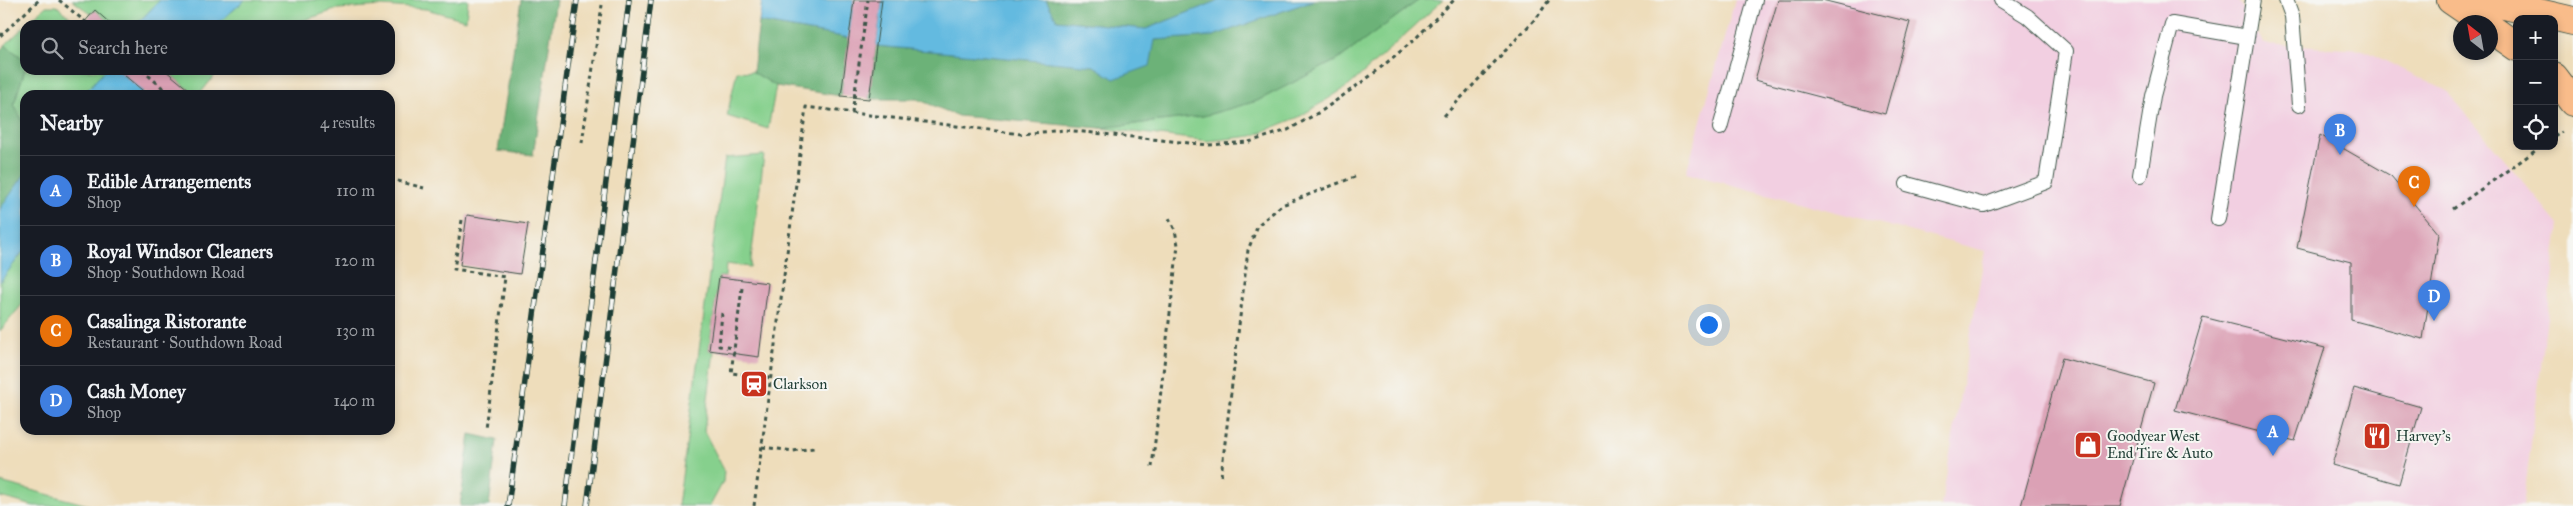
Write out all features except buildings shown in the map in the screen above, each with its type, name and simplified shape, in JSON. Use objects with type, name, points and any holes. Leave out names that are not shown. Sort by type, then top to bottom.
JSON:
[{"type":"main road","points":[[2451,0],[2472,15]]},
{"type":"main road","points":[[2483,0],[2573,22]]},
{"type":"main road","points":[[2498,34],[2513,44]]},
{"type":"main road","points":[[2558,82],[2573,102]]},
{"type":"lane","points":[[1720,128],[1755,0]]},
{"type":"lane","points":[[1907,184],[1984,204],[2046,182],[2066,51],[2027,16],[2001,0]]},
{"type":"lane","points":[[2218,219],[2253,0]]},
{"type":"lane","points":[[2286,0],[2292,16],[2299,105]]},
{"type":"lane","points":[[2140,175],[2153,96],[2172,24],[2247,37]]},
{"type":"path","points":[[0,36],[39,0]]},
{"type":"path","points":[[59,0],[83,20]]},
{"type":"path","points":[[852,113],[868,0]]},
{"type":"path","points":[[754,506],[806,107],[1021,134],[1065,130],[1209,145],[1249,142],[1288,130],[1324,110],[1373,74],[1414,40],[1454,0]]},
{"type":"path","points":[[1444,116],[1538,16],[1549,0]]},
{"type":"path","points":[[582,143],[602,5]]},
{"type":"path","points":[[148,75],[165,90]]},
{"type":"path","points":[[2454,209],[2536,150]]},
{"type":"path","points":[[1221,476],[1248,250],[1258,225],[1282,205],[1357,176]]},
{"type":"path","points":[[395,180],[424,188]]},
{"type":"path","points":[[1152,468],[1178,245],[1175,230],[1168,218]]},
{"type":"path","points":[[462,220],[461,240],[454,269],[505,277],[486,429]]},
{"type":"path","points":[[742,288],[730,373],[771,378]]},
{"type":"path","points":[[722,313],[719,346],[734,348]]},
{"type":"path","points":[[762,447],[793,450],[814,448]]},
{"type":"shaded area","points":[[1735,0],[2236,0],[2264,44],[2363,50],[2447,91],[2559,225],[2523,506],[1941,506],[1985,251],[1686,173]]},
{"type":"green space","points":[[72,0],[160,0],[141,20],[106,20],[95,10],[91,14]]},
{"type":"green space","points":[[245,0],[468,0],[466,20],[426,9],[382,6],[338,9],[304,20],[222,20]]},
{"type":"green space","points":[[521,0],[556,0],[533,155],[498,151]]},
{"type":"green space","points":[[1046,0],[1220,0],[1146,29],[1056,20]]},
{"type":"green space","points":[[1314,0],[1419,0],[1339,59],[1257,101],[1203,116],[1100,128],[958,116],[917,99],[869,99],[876,46],[1094,66],[1115,79],[1155,40],[1213,36]]},
{"type":"green space","points":[[1419,0],[1443,0],[1350,85],[1299,117],[1252,136],[1208,141],[1100,128],[1203,116],[1257,101],[1339,59]]},
{"type":"green space","points":[[46,6],[57,6],[73,20],[31,20]]},
{"type":"green space","points":[[759,22],[849,38],[841,96],[776,86],[753,72]]},
{"type":"green space","points":[[20,31],[20,56],[5,45]]},
{"type":"green space","points":[[5,45],[20,56],[20,75],[23,75],[14,104],[20,116],[20,181],[0,209],[0,50]]},
{"type":"green space","points":[[737,71],[753,72],[776,86],[768,129],[727,116]]},
{"type":"green space","points":[[23,75],[101,75],[87,90],[20,90],[20,116],[14,104]]},
{"type":"green space","points":[[171,75],[215,75],[203,90],[189,90]]},
{"type":"green space","points":[[764,155],[750,267],[726,264],[725,277],[719,277],[709,350],[714,351],[704,431],[724,470],[723,482],[710,506],[678,506],[725,158]]},
{"type":"green space","points":[[20,256],[20,307],[0,331],[0,282]]},
{"type":"green space","points":[[470,434],[497,440],[489,506],[460,506]]},
{"type":"green space","points":[[0,482],[92,506],[34,506],[0,497]]},
{"type":"water","points":[[160,0],[245,0],[222,20],[141,20]]},
{"type":"water","points":[[762,0],[854,0],[849,38],[759,22]]},
{"type":"water","points":[[882,0],[1046,0],[1057,20],[1146,29],[1220,0],[1314,0],[1213,36],[1155,40],[1150,66],[1114,79],[1094,66],[876,46]]},
{"type":"water","points":[[101,75],[124,75],[142,90],[87,90]]},
{"type":"water","points":[[20,181],[20,256],[0,282],[0,209]]},
{"type":"railway","points":[[508,506],[577,0]]},
{"type":"railway","points":[[565,506],[629,0]]},
{"type":"railway","points":[[587,506],[651,0]]},
{"type":"place","name":"Royal Windsor Cleaners","points":[[2340,155]]},
{"type":"place","name":"Casalinga Ristorante","points":[[2414,207]]},
{"type":"place","name":"Cash Money","points":[[2434,321]]},
{"type":"place","name":"Clarkson","points":[[754,384]]},
{"type":"place","name":"Harvey's","points":[[2377,436]]},
{"type":"place","name":"Goodyear West End Tire & Auto","points":[[2088,445]]},
{"type":"place","name":"Edible Arrangements","points":[[2273,456]]}]
